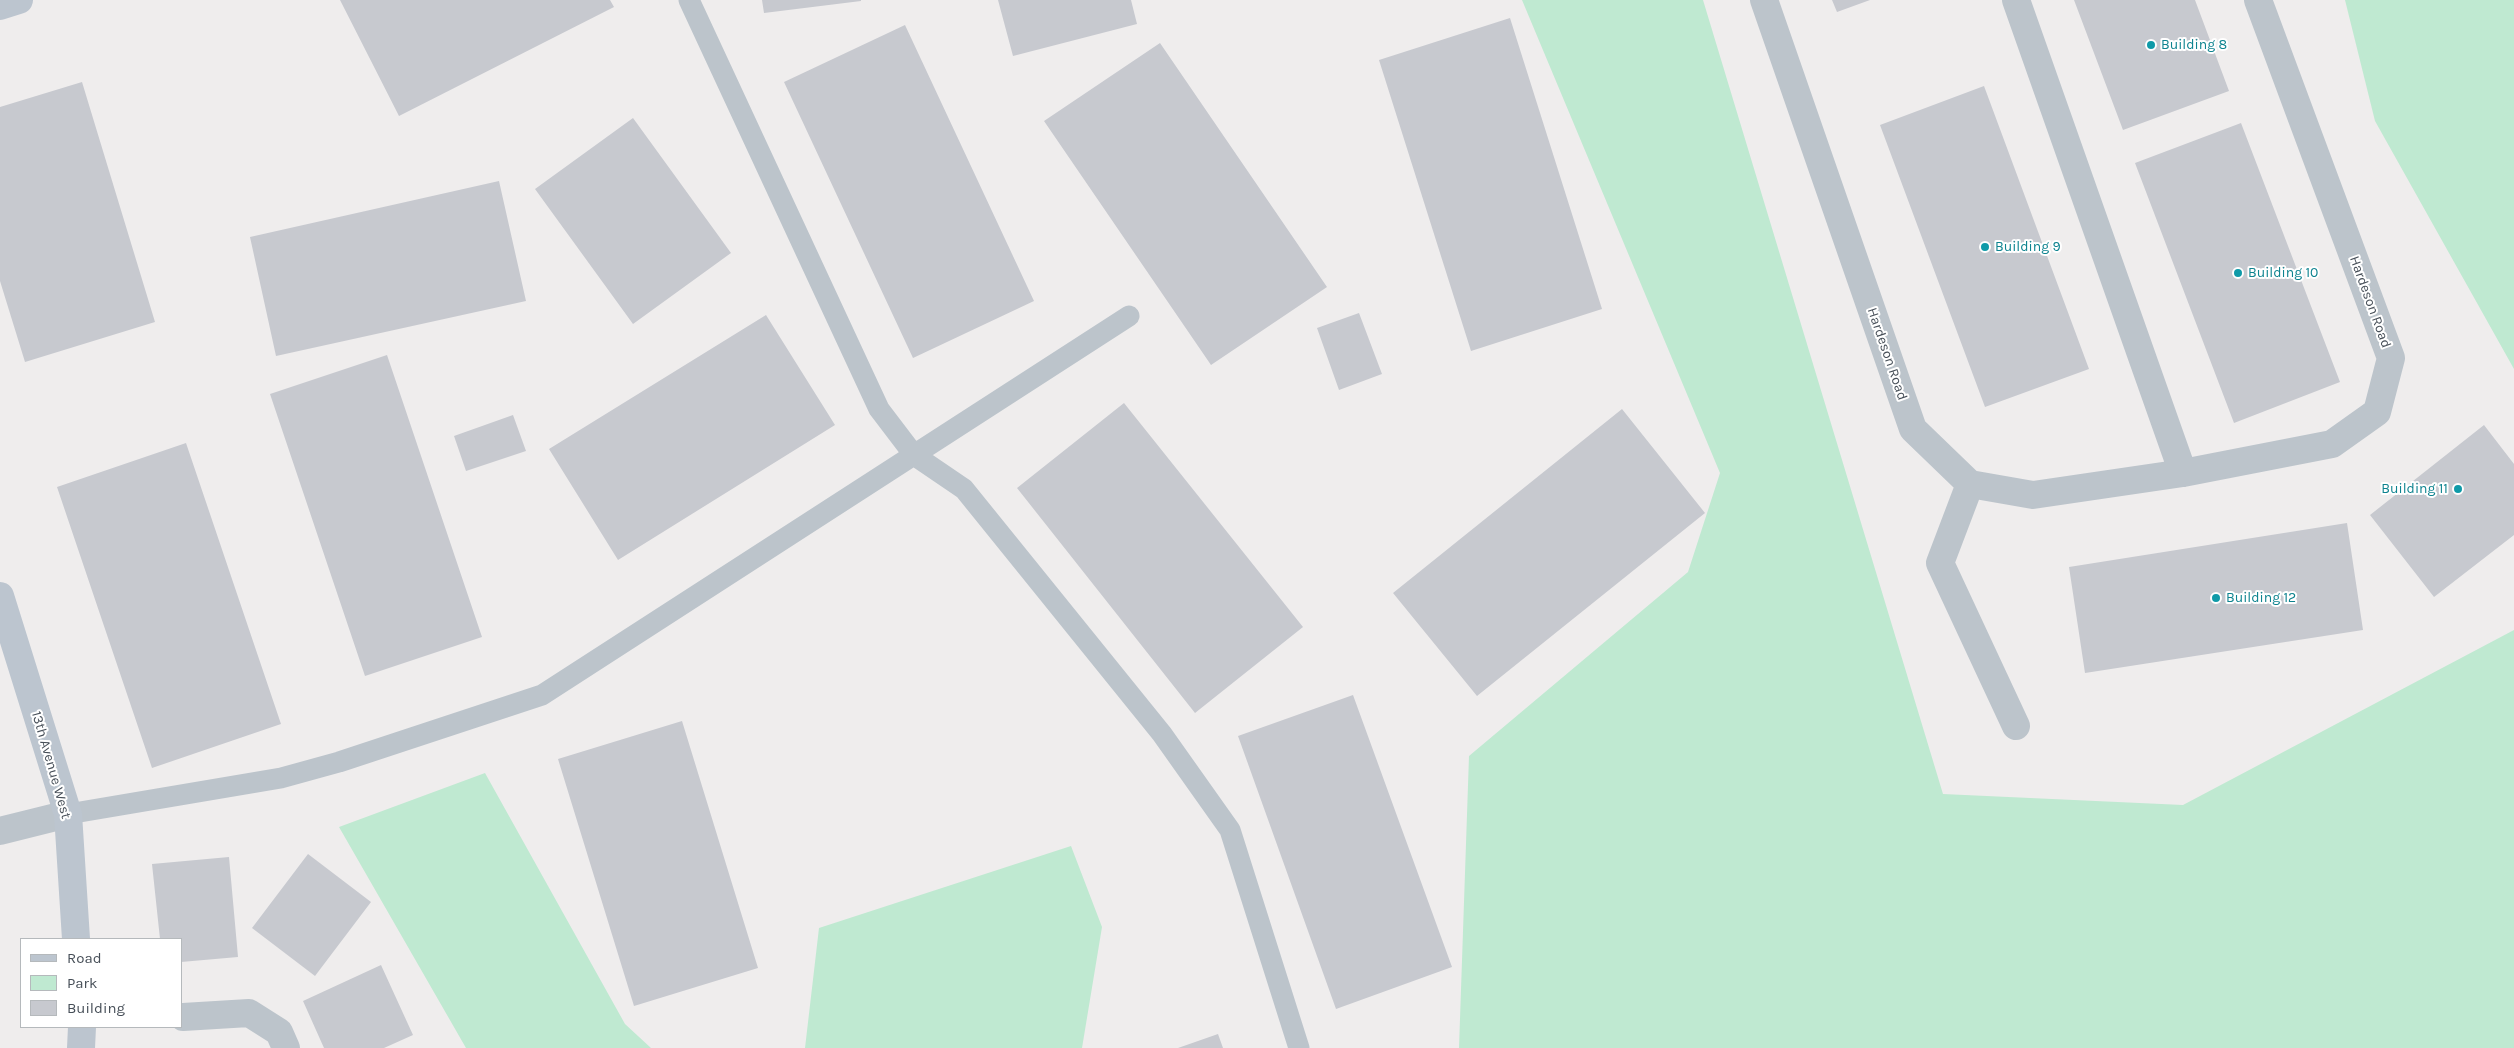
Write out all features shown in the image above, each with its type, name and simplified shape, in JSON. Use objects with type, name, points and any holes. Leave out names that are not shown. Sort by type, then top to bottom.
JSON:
[{"type":"street","points":[[0,6],[20,0]]},
{"type":"street","name":"Hardeson Road","points":[[1764,0],[1913,429],[1970,484],[2033,495],[2183,473],[2332,444],[2377,412],[2391,358],[2258,0]]},
{"type":"street","points":[[2016,0],[2183,473]]},
{"type":"street","points":[[1970,484],[1940,563],[2016,726]]},
{"type":"street","name":"13th Avenue West","points":[[0,596],[68,814],[76,938]]},
{"type":"street","points":[[0,831],[68,814]]},
{"type":"street","points":[[183,1017],[249,1013],[279,1032],[286,1048]]},
{"type":"street","points":[[81,1048],[82,1028]]},
{"type":"lane","points":[[689,0],[879,409],[914,455],[964,490],[1162,734],[1230,830],[1299,1048]]},
{"type":"lane","points":[[68,814],[281,778],[339,762],[542,696],[1129,316]]},
{"type":"green space","points":[[1522,0],[1703,0],[1943,794],[2183,805],[2514,630],[2514,1048],[1459,1048],[1469,756],[1688,572],[1720,473]]},
{"type":"green space","points":[[2345,0],[2514,0],[2514,369],[2375,121]]},
{"type":"green space","points":[[485,773],[625,1024],[651,1048],[466,1048],[339,827]]},
{"type":"green space","points":[[1071,846],[1102,927],[1082,1048],[805,1048],[819,928]]},
{"type":"building","points":[[340,0],[610,0],[614,7],[399,116]]},
{"type":"building","points":[[762,0],[861,0],[861,1],[764,13]]},
{"type":"building","points":[[998,0],[1131,0],[1137,24],[1013,56]]},
{"type":"building","points":[[1832,0],[1870,0],[1837,12]]},
{"type":"building","name":"Building 8","points":[[2074,0],[2195,0],[2229,91],[2123,130]]},
{"type":"building","points":[[1510,18],[1602,309],[1471,351],[1379,60]]},
{"type":"building","points":[[905,25],[1034,301],[913,358],[784,82]]},
{"type":"building","points":[[1160,43],[1327,287],[1211,365],[1044,121]]},
{"type":"building","points":[[82,82],[155,322],[25,362],[0,281],[0,107]]},
{"type":"building","name":"Building 9","points":[[1984,86],[2089,369],[1985,407],[1880,125]]},
{"type":"building","points":[[633,118],[731,253],[633,324],[535,189]]},
{"type":"building","name":"Building 10","points":[[2241,123],[2340,382],[2234,423],[2135,163]]},
{"type":"building","points":[[499,181],[526,301],[276,356],[250,237]]},
{"type":"building","points":[[1359,313],[1382,374],[1339,390],[1317,328]]},
{"type":"building","points":[[766,315],[835,425],[618,560],[549,449]]},
{"type":"building","points":[[387,355],[482,637],[365,676],[270,394]]},
{"type":"building","points":[[1124,403],[1303,627],[1195,713],[1017,488]]},
{"type":"building","points":[[1622,409],[1705,513],[1477,696],[1393,593]]},
{"type":"building","points":[[513,415],[526,451],[466,471],[454,436]]},
{"type":"building","name":"Building 11","points":[[2484,425],[2514,464],[2514,535],[2434,597],[2370,515]]},
{"type":"building","points":[[186,443],[281,724],[152,768],[57,487]]},
{"type":"building","name":"Building 12","points":[[2347,523],[2363,630],[2085,673],[2069,567]]},
{"type":"building","points":[[1353,695],[1452,967],[1336,1009],[1238,736]]},
{"type":"building","points":[[682,721],[758,968],[634,1006],[558,759]]},
{"type":"building","points":[[308,854],[371,902],[315,976],[252,928]]},
{"type":"building","points":[[229,857],[238,957],[182,962],[182,938],[160,938],[152,864]]},
{"type":"building","points":[[381,965],[413,1035],[384,1048],[324,1048],[303,1001]]},
{"type":"building","points":[[1218,1034],[1223,1048],[1178,1048]]},
{"type":"place","name":"Building 8","points":[[2151,45]]},
{"type":"place","name":"Building 9","points":[[1985,247]]},
{"type":"place","name":"Building 10","points":[[2238,273]]},
{"type":"place","name":"Building 11","points":[[2458,489]]},
{"type":"place","name":"Building 12","points":[[2216,598]]}]
